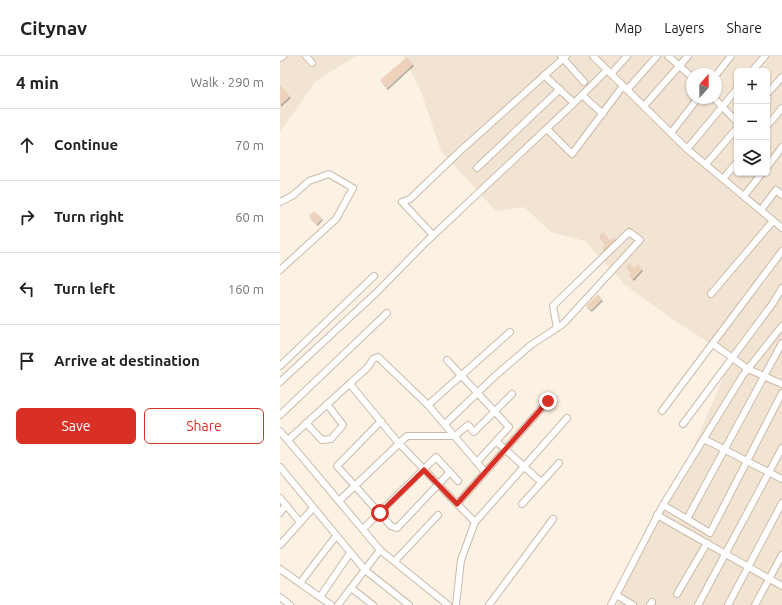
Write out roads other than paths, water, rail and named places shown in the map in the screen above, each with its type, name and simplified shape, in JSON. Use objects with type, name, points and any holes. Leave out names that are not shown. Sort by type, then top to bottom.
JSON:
[{"type":"street","points":[[306,56],[312,63]]},
{"type":"street","points":[[280,382],[376,293],[433,235],[582,95],[627,56]]},
{"type":"street","points":[[547,129],[572,154],[602,114],[625,88],[657,56]]},
{"type":"street","points":[[668,56],[686,72]]},
{"type":"street","points":[[644,106],[688,56]]},
{"type":"street","points":[[722,68],[731,56]]},
{"type":"street","points":[[755,68],[765,56]]},
{"type":"street","points":[[433,235],[402,202],[410,199],[563,57],[584,82]]},
{"type":"street","points":[[595,57],[687,149],[782,228]]},
{"type":"street","points":[[544,75],[574,103]]},
{"type":"street","points":[[770,91],[782,77]]},
{"type":"street","points":[[477,168],[560,90]]},
{"type":"street","points":[[687,149],[734,92]]},
{"type":"street","points":[[582,95],[602,114]]},
{"type":"street","points":[[670,133],[693,104]]},
{"type":"street","points":[[722,106],[734,119]]},
{"type":"street","points":[[770,122],[782,108]]},
{"type":"street","points":[[706,164],[734,131]]},
{"type":"street","points":[[770,163],[782,147]]},
{"type":"street","points":[[723,179],[734,166]]},
{"type":"street","points":[[280,202],[292,196],[309,181],[329,174],[354,188],[336,219],[280,270]]},
{"type":"street","points":[[744,196],[760,176]]},
{"type":"street","points":[[761,210],[776,190],[782,195]]},
{"type":"street","points":[[711,294],[773,220]]},
{"type":"street","points":[[444,424],[531,345],[557,328],[573,313],[640,240],[629,232],[553,306],[557,328]]},
{"type":"street","points":[[662,411],[782,251]]},
{"type":"street","points":[[280,366],[374,276]]},
{"type":"street","points":[[683,424],[773,304],[782,288]]},
{"type":"street","points":[[280,415],[387,314]]},
{"type":"street","points":[[611,605],[663,505],[748,369],[782,326]]},
{"type":"street","points":[[428,405],[510,332]]},
{"type":"street","points":[[687,518],[726,450],[763,376],[782,343]]},
{"type":"street","points":[[713,344],[748,369],[782,384]]},
{"type":"street","points":[[288,440],[350,384],[368,367],[373,359],[378,356],[428,405],[485,472]]},
{"type":"street","points":[[447,360],[508,427],[476,462]]},
{"type":"street","points":[[350,384],[399,443],[475,522]]},
{"type":"street","points":[[663,505],[710,533],[782,393]]},
{"type":"street","points":[[339,501],[407,436],[455,436],[468,426],[474,432],[512,394]]},
{"type":"street","points":[[457,504],[548,401]]},
{"type":"street","points":[[306,423],[322,440],[331,439],[343,425],[327,404]]},
{"type":"street","points":[[456,605],[461,560],[475,522],[567,418]]},
{"type":"street","points":[[381,421],[337,466],[391,526],[397,528],[450,472]]},
{"type":"street","points":[[280,431],[380,550],[448,605]]},
{"type":"street","points":[[704,439],[782,479]]},
{"type":"street","points":[[496,441],[541,482]]},
{"type":"street","points":[[698,605],[782,448]]},
{"type":"street","points":[[363,529],[436,457],[458,481]]},
{"type":"street","points":[[522,504],[559,463]]},
{"type":"street","points":[[280,467],[365,570],[409,605]]},
{"type":"street","points":[[280,498],[300,522]]},
{"type":"street","points":[[728,605],[782,503]]},
{"type":"street","points":[[280,513],[286,505]]},
{"type":"street","points":[[280,545],[313,508]]},
{"type":"street","points":[[395,561],[438,515]]},
{"type":"street","points":[[657,515],[782,586]]},
{"type":"street","points":[[490,605],[553,519]]},
{"type":"street","points":[[300,583],[336,536]]},
{"type":"street","points":[[677,594],[707,543]]},
{"type":"street","points":[[338,605],[380,550]]},
{"type":"street","points":[[320,597],[350,553]]},
{"type":"street","points":[[755,605],[782,555]]},
{"type":"street","points":[[280,569],[331,605]]},
{"type":"street","points":[[351,588],[373,605]]},
{"type":"street","points":[[616,595],[633,605]]},
{"type":"street","points":[[281,599],[290,605]]}]
